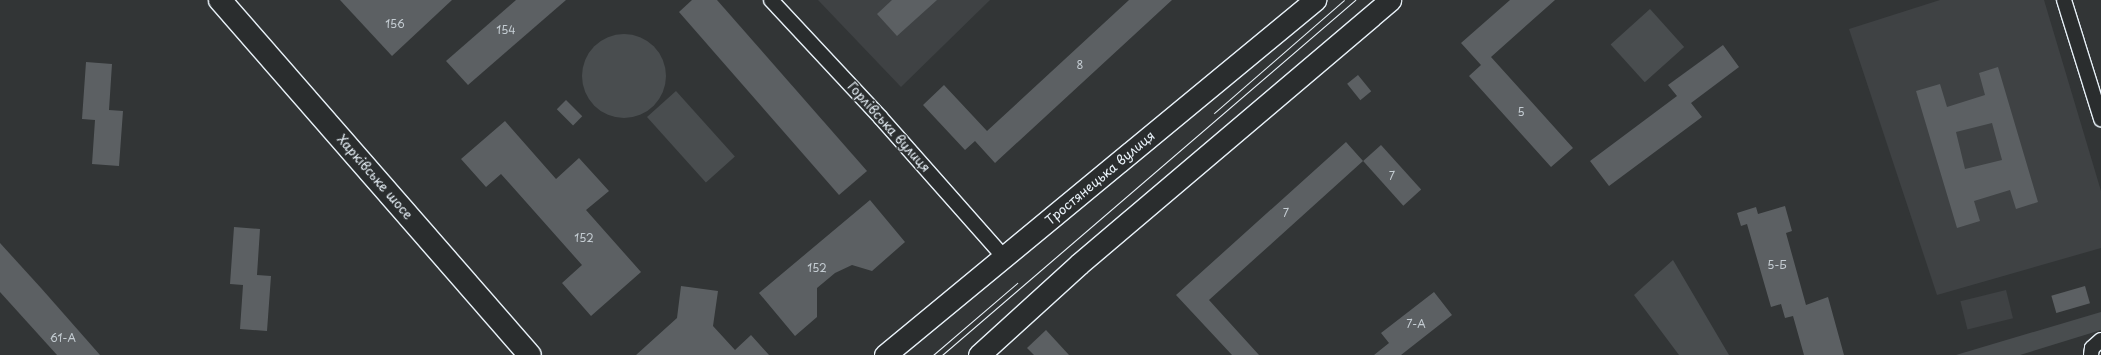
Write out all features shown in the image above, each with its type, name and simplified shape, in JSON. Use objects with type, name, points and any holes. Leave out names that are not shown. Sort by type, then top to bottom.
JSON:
[{"type":"main road","name":"Харківське шосе","points":[[220,0],[530,355]]},
{"type":"main road","name":"Тростянецька вулиця","points":[[886,355],[1315,0]]},
{"type":"main road","points":[[979,355],[1079,264],[1390,0]]},
{"type":"street","name":"Горлівська вулиця","points":[[771,0],[880,117],[1004,257]]},
{"type":"street","points":[[2064,0],[2101,119]]},
{"type":"street","points":[[2090,355],[2092,348],[2101,340]]},
{"type":"shaded area","points":[[818,0],[990,0],[901,87]]},
{"type":"shaded area","points":[[1940,0],[2044,0],[2101,191],[2101,248],[1937,295],[1849,29]]},
{"type":"shaded area","points":[[1650,9],[1684,47],[1645,82],[1611,44]]},
{"type":"shaded area","points":[[624,34],[632,35],[647,41],[659,53],[665,68],[665,84],[659,99],[647,111],[632,117],[624,118],[616,117],[601,111],[589,99],[583,84],[582,76],[583,68],[589,53],[601,41],[616,35]]},
{"type":"shaded area","points":[[676,91],[735,156],[706,182],[647,117]]},
{"type":"shaded area","points":[[1673,260],[1729,355],[1679,355],[1634,295]]},
{"type":"shaded area","points":[[2006,290],[2013,318],[1967,330],[1960,301]]},
{"type":"shaded area","points":[[2101,312],[2101,330],[2020,355],[1956,355]]},
{"type":"building","points":[[340,0],[452,0],[392,56]]},
{"type":"building","points":[[516,0],[566,0],[468,85],[446,61]]},
{"type":"building","points":[[692,0],[717,0],[867,171],[839,195],[679,12]]},
{"type":"building","points":[[892,0],[937,0],[897,36],[877,14]]},
{"type":"building","points":[[1129,0],[1172,0],[995,163],[975,141],[965,150],[923,105],[944,85],[987,131]]},
{"type":"building","points":[[1510,0],[1555,0],[1491,57],[1573,148],[1551,167],[1469,76],[1481,65],[1461,43]]},
{"type":"building","points":[[1723,45],[1739,67],[1691,103],[1702,117],[1609,186],[1590,161],[1677,96],[1668,85]]},
{"type":"building","points":[[86,62],[112,64],[109,110],[123,111],[119,166],[92,164],[95,120],[82,119]]},
{"type":"building","points":[[1998,67],[2038,202],[2016,209],[2010,190],[1974,201],[1980,221],[1957,228],[1916,91],[1940,84],[1947,107],[1985,95],[1979,73]],"holes":[[[1992,123],[2002,160],[1965,169],[1956,132]]]},
{"type":"building","points":[[1358,75],[1371,91],[1360,100],[1347,84]]},
{"type":"building","points":[[566,100],[582,116],[573,125],[557,109]]},
{"type":"building","points":[[505,121],[556,179],[579,158],[609,191],[586,210],[641,272],[591,316],[562,283],[582,265],[501,174],[486,187],[461,159]]},
{"type":"building","points":[[1346,142],[1363,161],[1209,300],[1259,355],[1232,355],[1176,295]]},
{"type":"building","points":[[1381,145],[1421,190],[1403,206],[1363,161]]},
{"type":"building","points":[[870,200],[905,242],[872,271],[852,265],[835,273],[817,288],[817,317],[795,336],[759,293]]},
{"type":"building","points":[[1785,206],[1792,231],[1786,233],[1806,305],[1828,297],[1844,355],[1804,355],[1793,316],[1785,318],[1781,304],[1771,307],[1747,224],[1741,226],[1737,213],[1756,207],[1758,214]]},
{"type":"building","points":[[234,227],[260,229],[257,275],[271,276],[267,331],[240,329],[243,285],[230,284]]},
{"type":"building","points":[[0,243],[100,355],[57,355],[0,292]]},
{"type":"building","points":[[681,286],[718,291],[713,326],[735,350],[751,335],[769,355],[636,355],[677,318]]},
{"type":"building","points":[[2085,286],[2090,303],[2056,313],[2051,296]]},
{"type":"building","points":[[1434,292],[1452,315],[1401,355],[1374,355],[1389,343],[1381,333]]},
{"type":"building","points":[[1046,330],[1069,355],[1034,355],[1027,348]]},
{"type":"tram line","points":[[1214,113],[1344,0]]},
{"type":"tram line","points":[[942,355],[1355,0]]},
{"type":"tram line","points":[[933,355],[1017,283]]}]
